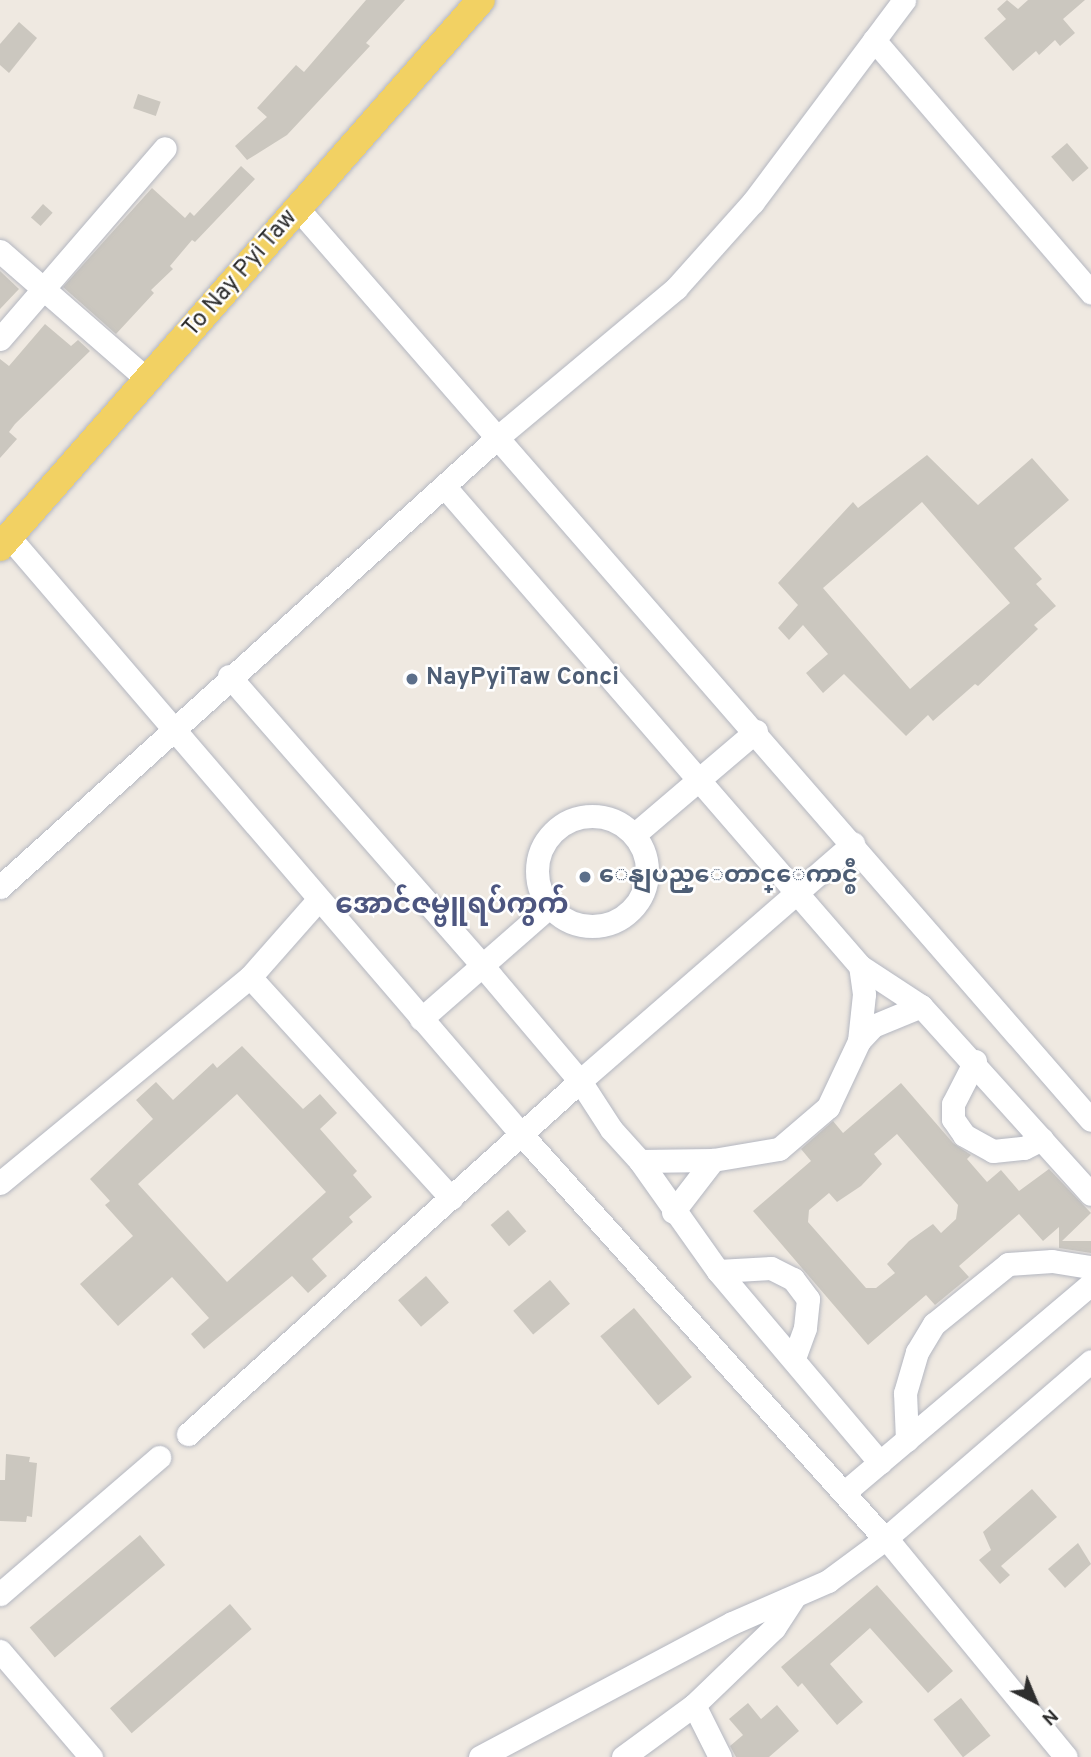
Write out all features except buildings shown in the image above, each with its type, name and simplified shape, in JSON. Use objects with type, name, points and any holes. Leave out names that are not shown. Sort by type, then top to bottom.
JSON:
[{"type":"main road","name":"To Nay Pyi Taw","points":[[5,542],[481,0]]},
{"type":"street","points":[[0,887],[229,676],[498,437],[676,288],[753,202],[904,0]]},
{"type":"street","points":[[874,40],[1091,292]]},
{"type":"street","points":[[0,339],[165,148]]},
{"type":"street","points":[[299,210],[756,731],[1091,1120]]},
{"type":"street","points":[[0,251],[148,380]]},
{"type":"street","points":[[444,486],[860,966],[921,1006],[975,1061],[1091,1194]]},
{"type":"street","points":[[5,542],[171,729],[522,1135],[846,1491],[1066,1757]]},
{"type":"street","points":[[229,676],[580,1081],[611,1129],[640,1161],[673,1212],[718,1271],[880,1463]]},
{"type":"street","points":[[635,834],[756,731]]},
{"type":"street","points":[[582,816],[601,816],[635,834],[648,868],[645,888],[636,905],[620,919],[602,926],[582,926],[564,920],[550,907],[539,888],[536,868],[551,833],[582,816]]},
{"type":"street","points":[[188,1434],[580,1081],[797,896],[853,844]]},
{"type":"street","points":[[0,1183],[250,977],[318,900]]},
{"type":"street","points":[[421,1019],[481,964],[550,907]]},
{"type":"street","points":[[859,1041],[864,993],[860,966]]},
{"type":"street","points":[[250,977],[451,1198]]},
{"type":"street","points":[[640,1161],[713,1160],[779,1149],[828,1107],[859,1041],[873,1026],[921,1006]]},
{"type":"street","points":[[975,1061],[953,1104],[953,1119],[964,1135],[993,1151],[1024,1148],[1042,1139]]},
{"type":"street","points":[[673,1212],[713,1160]]},
{"type":"street","points":[[907,1440],[905,1393],[917,1352],[934,1324],[1008,1264],[1073,1262],[1091,1266]]},
{"type":"street","points":[[718,1271],[771,1268],[793,1279],[808,1299],[805,1328],[794,1358]]},
{"type":"street","points":[[846,1491],[1091,1284]]},
{"type":"street","points":[[480,1757],[732,1623],[793,1599],[828,1581],[886,1539],[1091,1361]]},
{"type":"street","points":[[0,1594],[159,1457]]},
{"type":"street","points":[[623,1757],[694,1705],[774,1628],[793,1599]]},
{"type":"street","points":[[0,1651],[91,1757]]},
{"type":"street","points":[[694,1705],[720,1757]]},
{"type":"place","name":"NayPyiTaw Conci","points":[[412,679]]},
{"type":"place","name":"ေနျပည္ေတာင္ေကာင္စီ","points":[[585,877]]},
{"type":"district","name":"အောင်ဇမ္ဗူရပ်ကွက်","points":[[452,906]]}]
